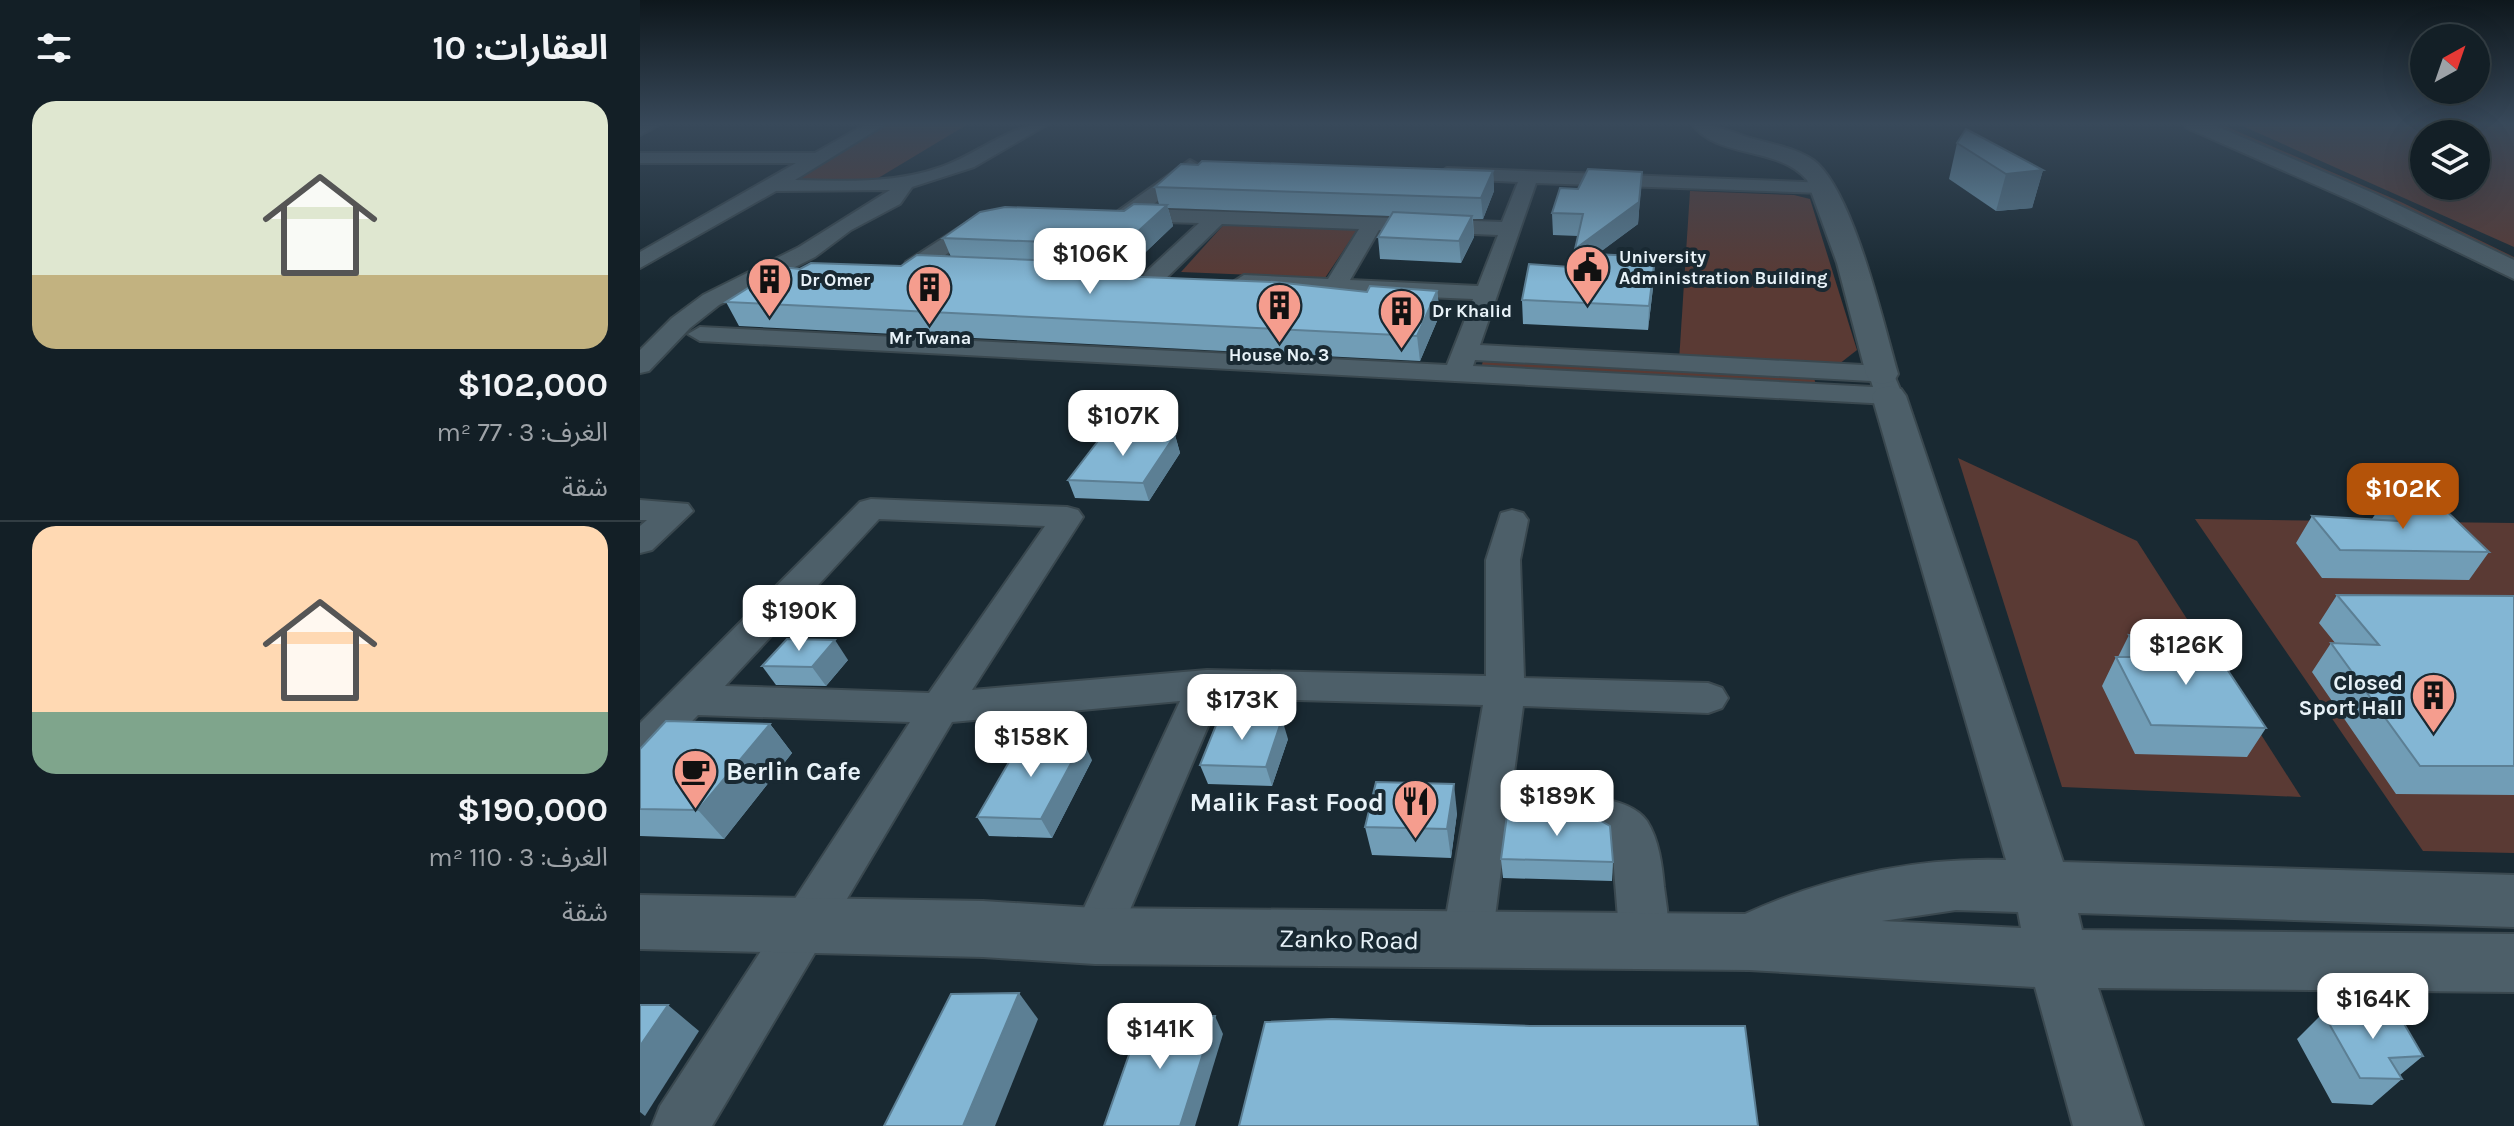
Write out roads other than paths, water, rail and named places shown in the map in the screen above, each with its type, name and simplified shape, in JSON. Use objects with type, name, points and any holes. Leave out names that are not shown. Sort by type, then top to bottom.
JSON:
[{"type":"street","points":[[640,261],[786,177]]},
{"type":"street","points":[[771,185],[881,185],[923,177]]},
{"type":"street","points":[[1129,215],[1173,177]]},
{"type":"street","points":[[1517,177],[1822,187]]},
{"type":"street","points":[[1461,362],[1529,177]]},
{"type":"street","points":[[1816,177],[1822,187],[2043,889],[2058,959],[2108,1126]]},
{"type":"street","points":[[2315,177],[2514,271]]},
{"type":"street","points":[[2346,177],[2514,254]]},
{"type":"street","points":[[640,365],[681,323],[711,300],[807,252],[844,226],[893,200],[906,182]]},
{"type":"street","points":[[914,267],[997,210]]},
{"type":"street","points":[[1100,214],[1510,229]]},
{"type":"street","points":[[1183,279],[1145,278],[1216,218]]},
{"type":"street","points":[[1335,286],[1372,224]]},
{"type":"street","points":[[828,263],[814,263],[700,334],[1461,362],[1885,385]]},
{"type":"street","points":[[885,266],[946,268]]},
{"type":"street","points":[[1214,281],[1487,293]]},
{"type":"street","points":[[640,748],[871,509],[1067,517],[940,708],[680,1126]]},
{"type":"street","points":[[640,510],[677,511],[640,543]]},
{"type":"street","points":[[1467,940],[1505,691],[1503,560],[1512,520]]},
{"type":"street","points":[[1095,936],[1207,684]]},
{"type":"street","points":[[689,700],[940,708],[1207,684],[1708,698]]},
{"type":"street","points":[[1488,813],[1605,816],[1625,825],[1634,844],[1645,943]]},
{"type":"street","points":[[1749,942],[1828,907],[1912,888],[2001,883],[2043,889],[2514,901]]},
{"type":"street","points":[[2212,893],[2246,961]]},
{"type":"street","name":"Zanko Road","points":[[640,922],[983,929],[1095,936],[1749,942],[2058,959],[2514,963]]},
{"type":"place","name":"University Administration Building","points":[[1588,306]]},
{"type":"place","name":"Dr Omer","points":[[769,319]]},
{"type":"place","name":"Mr Twana","points":[[930,327]]},
{"type":"place","name":"House No. 3","points":[[1279,344]]},
{"type":"place","name":"Dr Khalid","points":[[1401,350]]},
{"type":"place","name":"Closed Sport Hall","points":[[2434,734]]},
{"type":"place","name":"Berlin Cafe","points":[[695,810]]},
{"type":"place","name":"Malik Fast Food","points":[[1415,841]]}]
